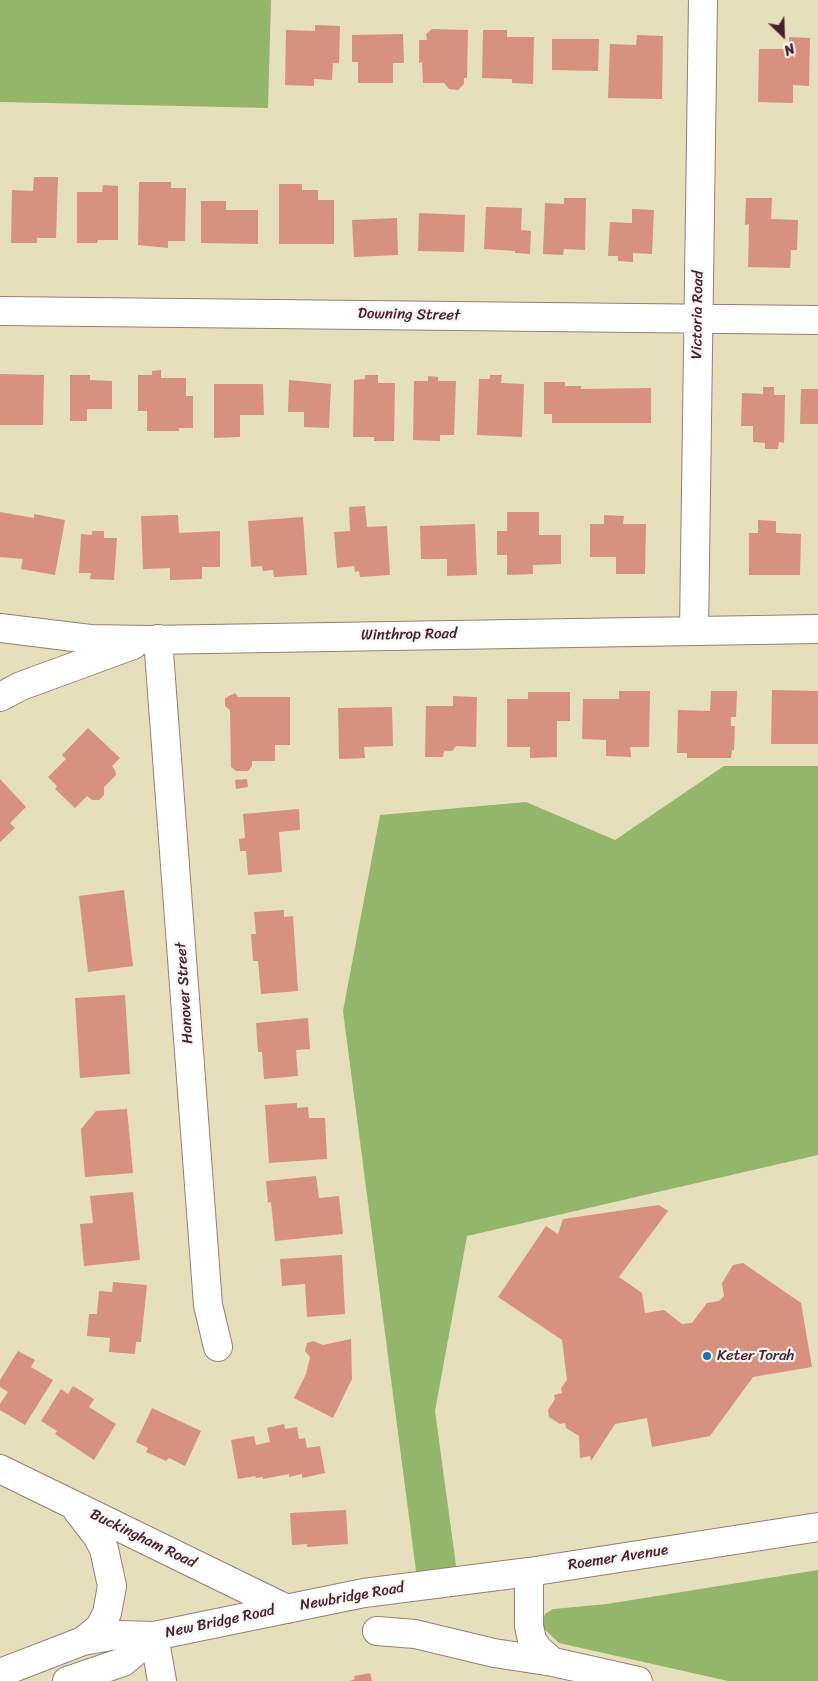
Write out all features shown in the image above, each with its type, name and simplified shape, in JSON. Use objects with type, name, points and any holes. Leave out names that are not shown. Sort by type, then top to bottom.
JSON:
[{"type":"street","name":"Victoria Road","points":[[694,631],[703,0]]},
{"type":"street","name":"Downing Street","points":[[0,311],[818,320]]},
{"type":"street","name":"Winthrop Road","points":[[0,628],[90,639],[153,640],[818,629]]},
{"type":"street","points":[[0,698],[21,686],[153,640]]},
{"type":"street","name":"Hanover Street","points":[[153,640],[208,1305],[218,1346]]},
{"type":"street","name":"Buckingham Road","points":[[0,1469],[287,1608]]},
{"type":"street","points":[[73,1505],[97,1536],[104,1549],[112,1586],[107,1614],[100,1627],[83,1641]]},
{"type":"street","name":"Roemer Avenue","points":[[418,1586],[529,1572],[818,1527]]},
{"type":"street","points":[[529,1572],[529,1626],[532,1640],[538,1649],[553,1662]]},
{"type":"street","name":"Newbridge Road","points":[[287,1608],[364,1593],[418,1586]]},
{"type":"street","name":"New Bridge Road","points":[[0,1673],[83,1641],[117,1634],[154,1636],[287,1608]]},
{"type":"street","points":[[376,1631],[415,1634],[638,1681]]},
{"type":"street","points":[[154,1636],[162,1681]]},
{"type":"street","name":"New Bridge Road","points":[[66,1681],[123,1662],[154,1636]]},
{"type":"green space","points":[[0,0],[271,0],[268,108],[0,102]]},
{"type":"green space","points":[[724,766],[818,766],[818,1155],[467,1236],[435,1411],[458,1580],[418,1586],[343,1011],[380,815],[526,802],[615,840]]},
{"type":"green space","points":[[818,1570],[818,1681],[728,1681],[559,1643],[541,1626],[545,1614],[553,1609],[607,1604]]},
{"type":"building","points":[[315,25],[340,26],[339,63],[333,63],[332,80],[314,79],[314,86],[285,85],[286,30],[315,31]]},
{"type":"building","points":[[432,29],[468,30],[467,78],[464,78],[464,84],[458,90],[449,89],[444,83],[423,83],[422,62],[419,63],[419,40],[427,40],[426,34]]},
{"type":"building","points":[[483,30],[507,30],[507,37],[534,37],[533,84],[512,83],[512,79],[482,78]]},
{"type":"building","points":[[403,34],[404,63],[393,63],[393,83],[358,83],[358,62],[352,62],[352,35]]},
{"type":"building","points":[[637,35],[663,36],[662,99],[608,98],[610,44],[636,45]]},
{"type":"building","points":[[789,37],[810,38],[809,86],[793,85],[793,103],[758,102],[759,49],[789,49]]},
{"type":"building","points":[[552,39],[599,39],[598,71],[552,70]]},
{"type":"building","points":[[34,177],[58,177],[56,238],[37,238],[37,243],[11,243],[12,190],[33,191]]},
{"type":"building","points":[[139,182],[171,182],[171,188],[186,188],[185,241],[168,241],[168,248],[138,245]]},
{"type":"building","points":[[279,184],[302,184],[302,190],[318,190],[318,200],[334,200],[334,244],[279,244]]},
{"type":"building","points":[[103,185],[118,186],[118,240],[77,243],[77,192],[102,192]]},
{"type":"building","points":[[564,198],[586,198],[585,250],[564,249],[563,255],[543,254],[545,203],[564,204]]},
{"type":"building","points":[[746,198],[772,198],[771,219],[798,220],[797,250],[791,250],[790,268],[748,267],[749,224],[745,225]]},
{"type":"building","points":[[201,201],[226,201],[226,210],[258,210],[258,244],[201,243]]},
{"type":"building","points":[[486,207],[522,208],[521,230],[531,231],[530,254],[484,249]]},
{"type":"building","points":[[632,209],[654,210],[652,254],[633,253],[633,262],[618,261],[618,256],[608,256],[610,222],[632,223]]},
{"type":"building","points":[[419,213],[465,215],[464,252],[418,251]]},
{"type":"building","points":[[397,218],[398,255],[354,257],[352,220]]},
{"type":"building","points":[[161,370],[161,378],[186,378],[186,396],[193,396],[193,428],[179,428],[179,431],[147,431],[147,411],[138,411],[138,375],[152,375],[152,371]]},
{"type":"building","points":[[0,374],[44,375],[43,425],[0,425]]},
{"type":"building","points":[[70,375],[90,375],[90,380],[112,381],[112,409],[87,409],[87,421],[70,421]]},
{"type":"building","points":[[365,375],[378,375],[378,383],[395,383],[394,441],[374,441],[374,437],[353,437],[354,380],[365,379]]},
{"type":"building","points":[[490,375],[502,375],[501,383],[524,384],[522,437],[477,435],[479,379],[490,379]]},
{"type":"building","points":[[428,376],[438,377],[438,381],[456,381],[454,435],[440,435],[440,441],[413,440],[414,381],[428,381]]},
{"type":"building","points":[[289,380],[331,384],[329,428],[304,427],[304,412],[288,412]]},
{"type":"building","points":[[544,382],[565,382],[565,386],[581,386],[581,389],[651,388],[651,423],[552,423],[552,414],[544,414]]},
{"type":"building","points":[[214,384],[263,384],[264,415],[240,415],[240,437],[214,438]]},
{"type":"building","points":[[763,387],[774,387],[774,395],[785,395],[784,443],[779,442],[778,449],[765,449],[765,443],[753,442],[753,426],[741,426],[742,393],[763,394]]},
{"type":"building","points":[[801,389],[818,389],[818,424],[800,424]]},
{"type":"building","points":[[365,506],[367,527],[387,526],[390,575],[360,577],[359,571],[355,572],[354,566],[337,568],[334,532],[350,531],[349,507]]},
{"type":"building","points":[[0,512],[34,518],[34,514],[65,520],[55,575],[21,569],[23,559],[0,557]]},
{"type":"building","points":[[507,512],[539,512],[539,535],[561,535],[561,564],[533,565],[533,574],[507,575],[507,555],[497,555],[497,531],[507,531]]},
{"type":"building","points":[[178,515],[179,533],[220,531],[220,567],[202,567],[202,579],[170,580],[170,568],[143,569],[141,516]]},
{"type":"building","points":[[604,515],[624,516],[623,524],[646,524],[645,574],[616,574],[616,557],[590,557],[590,524],[604,524]]},
{"type":"building","points":[[303,517],[307,575],[274,577],[273,570],[263,571],[262,566],[251,567],[248,521]]},
{"type":"building","points":[[758,520],[776,521],[776,533],[801,534],[800,575],[749,575],[749,533],[758,533]]},
{"type":"building","points":[[475,524],[477,575],[447,576],[447,559],[421,559],[420,526]]},
{"type":"building","points":[[92,531],[104,531],[104,538],[117,538],[114,580],[90,579],[91,573],[79,573],[81,534],[92,535]]},
{"type":"building","points":[[772,690],[818,691],[818,744],[771,744]]},
{"type":"building","points":[[619,691],[650,691],[649,747],[630,747],[631,757],[606,756],[606,740],[582,739],[583,699],[619,699]]},
{"type":"building","points":[[711,691],[737,691],[736,717],[731,717],[731,726],[735,726],[734,750],[732,750],[731,758],[687,758],[687,753],[677,753],[678,710],[710,711]]},
{"type":"building","points":[[528,692],[570,692],[570,721],[557,721],[557,757],[530,758],[530,747],[507,747],[507,699],[528,699]]},
{"type":"building","points":[[235,693],[238,697],[290,697],[290,745],[275,745],[275,761],[252,761],[252,766],[248,771],[236,771],[231,767],[230,710],[225,706],[225,698]]},
{"type":"building","points":[[453,696],[477,697],[476,747],[456,746],[452,751],[444,751],[443,757],[425,757],[426,706],[453,706]]},
{"type":"building","points":[[392,707],[393,746],[364,747],[365,758],[339,759],[338,708]]},
{"type":"building","points":[[88,728],[120,758],[112,766],[116,775],[104,787],[104,795],[99,800],[92,800],[87,796],[75,808],[55,789],[57,786],[48,777],[66,759],[62,755]]},
{"type":"building","points":[[0,779],[26,807],[10,823],[15,828],[0,842]]},
{"type":"building","points":[[247,779],[248,787],[236,789],[235,780]]},
{"type":"building","points":[[299,809],[300,830],[279,832],[282,872],[248,875],[246,851],[240,851],[239,839],[245,838],[243,814]]},
{"type":"building","points":[[124,890],[133,966],[88,972],[79,896]]},
{"type":"building","points":[[284,910],[284,917],[293,916],[298,991],[261,994],[258,961],[253,961],[251,934],[256,934],[254,912]]},
{"type":"building","points":[[125,995],[130,1074],[80,1078],[75,998]]},
{"type":"building","points":[[308,1018],[310,1049],[296,1050],[298,1076],[264,1079],[262,1052],[258,1052],[256,1023]]},
{"type":"building","points":[[297,1103],[297,1108],[308,1107],[309,1118],[325,1118],[327,1159],[269,1163],[265,1105]]},
{"type":"building","points":[[127,1109],[133,1173],[85,1177],[81,1129],[96,1111]]},
{"type":"building","points":[[316,1176],[319,1198],[339,1196],[343,1234],[275,1241],[271,1202],[268,1203],[266,1181]]},
{"type":"building","points":[[133,1192],[140,1260],[84,1266],[80,1224],[93,1223],[90,1196]]},
{"type":"building","points":[[659,1205],[668,1211],[619,1277],[642,1293],[645,1313],[664,1310],[682,1324],[692,1323],[707,1303],[719,1301],[724,1296],[722,1283],[733,1265],[743,1263],[801,1303],[812,1367],[753,1377],[710,1436],[652,1447],[647,1418],[615,1424],[591,1461],[590,1456],[580,1458],[579,1436],[566,1428],[565,1423],[560,1424],[549,1417],[548,1410],[555,1399],[554,1395],[562,1393],[561,1388],[567,1380],[562,1340],[498,1297],[546,1226],[558,1234],[563,1219]]},
{"type":"building","points":[[342,1255],[345,1314],[307,1317],[305,1284],[282,1286],[280,1259]]},
{"type":"building","points":[[113,1282],[147,1285],[141,1342],[136,1342],[135,1354],[109,1352],[110,1338],[87,1336],[89,1314],[97,1314],[99,1291],[112,1292]]},
{"type":"building","points":[[351,1339],[352,1379],[333,1418],[294,1398],[306,1374],[310,1357],[305,1351],[307,1343],[313,1341],[323,1345]]},
{"type":"building","points":[[18,1351],[35,1360],[31,1367],[53,1380],[25,1425],[0,1410],[0,1404],[8,1392],[0,1387],[0,1380]]},
{"type":"building","points":[[73,1386],[94,1399],[89,1407],[116,1424],[94,1460],[55,1434],[57,1431],[41,1421],[61,1389],[68,1394]]},
{"type":"building","points":[[152,1408],[201,1431],[185,1466],[169,1458],[166,1461],[146,1452],[148,1448],[136,1442]]},
{"type":"building","points":[[284,1424],[285,1429],[297,1427],[299,1439],[305,1438],[307,1448],[320,1446],[325,1473],[302,1478],[302,1474],[289,1477],[289,1474],[263,1479],[263,1477],[256,1478],[255,1476],[238,1479],[231,1440],[254,1436],[256,1445],[270,1442],[267,1428]]},
{"type":"building","points":[[346,1510],[348,1544],[307,1547],[307,1544],[292,1545],[290,1513]]},
{"type":"building","points":[[370,1673],[372,1681],[350,1681],[355,1679],[354,1676]]},
{"type":"place","name":"Keter Torah","points":[[707,1356]]}]
